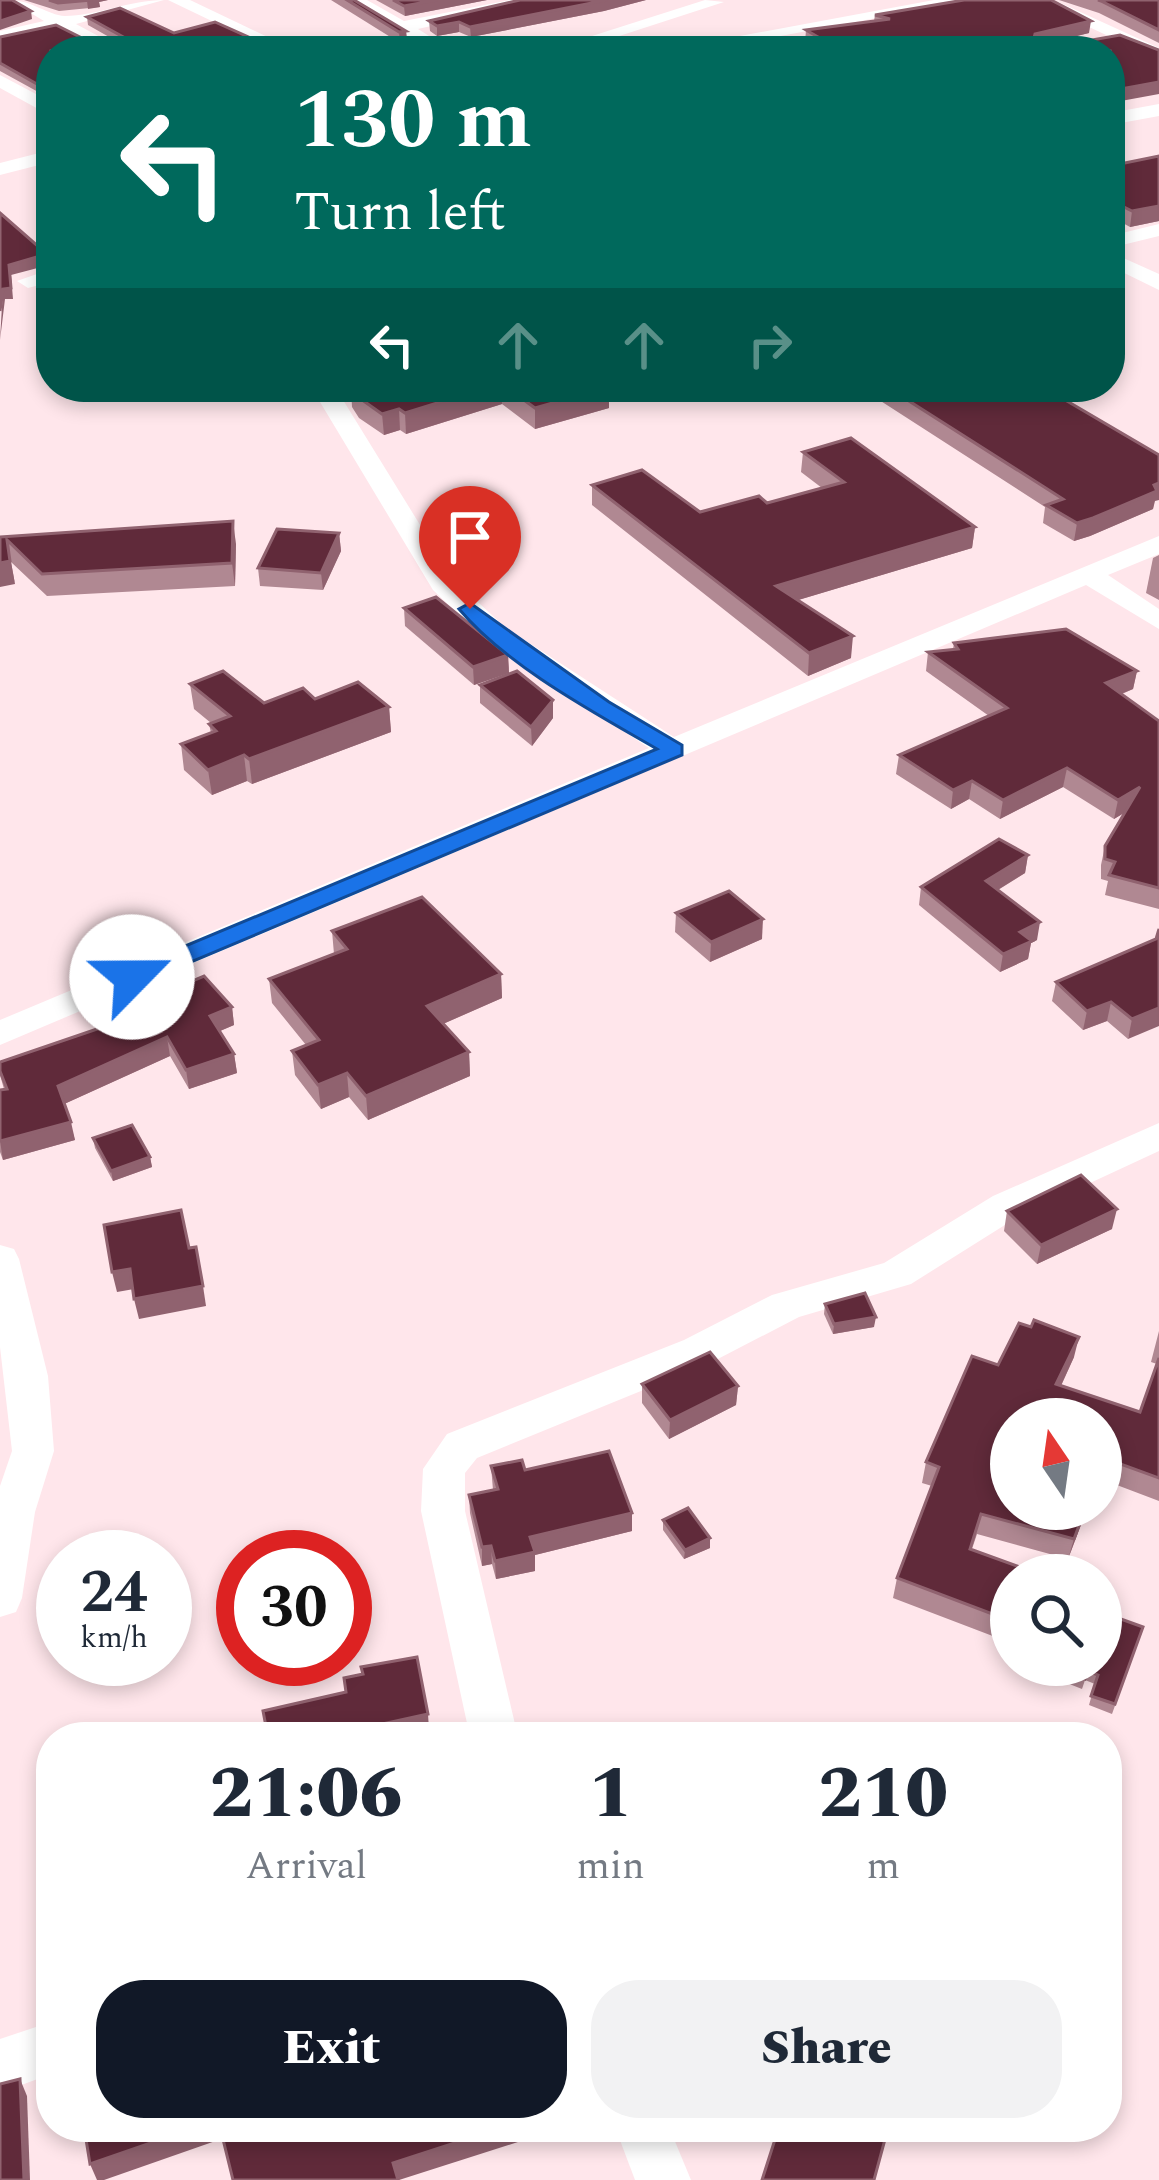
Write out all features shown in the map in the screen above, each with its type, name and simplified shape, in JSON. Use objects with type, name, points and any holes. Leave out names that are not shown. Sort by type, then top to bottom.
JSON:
[{"type":"street","points":[[17,0],[89,36]]},
{"type":"street","points":[[0,36],[156,0]]},
{"type":"street","points":[[176,0],[255,36]]},
{"type":"street","points":[[355,0],[414,36]]},
{"type":"street","points":[[401,26],[535,0]]},
{"type":"street","points":[[752,36],[964,0]]},
{"type":"street","points":[[1040,0],[1119,36]]},
{"type":"street","points":[[604,36],[716,2]]},
{"type":"street","points":[[1125,36],[1159,31]]},
{"type":"street","points":[[1125,39],[1159,55]]},
{"type":"street","points":[[0,80],[36,101]]},
{"type":"street","points":[[1125,116],[1159,110]]},
{"type":"street","points":[[0,169],[36,160]]},
{"type":"street","points":[[1125,238],[1159,230]]},
{"type":"street","points":[[1125,266],[1159,283]]},
{"type":"street","points":[[333,402],[443,584],[496,634],[601,707],[674,750]]},
{"type":"street","points":[[0,1033],[1159,544]]},
{"type":"street","points":[[1091,576],[1159,621]]},
{"type":"street","points":[[491,1722],[443,1511],[444,1468],[462,1446],[698,1351],[786,1306],[897,1274],[1006,1206],[1159,1136]]},
{"type":"street","points":[[0,1259],[27,1376],[33,1451],[13,1512],[0,1598]]},
{"type":"street","points":[[0,2066],[36,2053]]},
{"type":"street","points":[[648,2142],[663,2180]]},
{"type":"building","points":[[0,0],[12,0],[31,11],[0,21]]},
{"type":"building","points":[[347,0],[354,0],[406,31],[399,32]]},
{"type":"building","points":[[393,0],[437,0],[404,6]]},
{"type":"building","points":[[520,0],[607,0],[470,27],[459,22],[437,26],[429,21]]},
{"type":"building","points":[[964,0],[1051,0],[1091,21],[1034,36],[816,36],[806,30],[890,19],[875,15]]},
{"type":"building","points":[[1159,0],[1159,30],[1101,1]]},
{"type":"building","points":[[120,8],[174,33],[215,22],[246,36],[122,36],[87,17]]},
{"type":"building","points":[[56,25],[78,36],[36,36],[36,83],[0,63],[0,37]]},
{"type":"building","points":[[1125,37],[1159,50],[1159,82],[1125,88]]},
{"type":"building","points":[[1159,156],[1159,206],[1132,211],[1125,208],[1125,163]]},
{"type":"building","points":[[0,213],[36,244],[36,257],[9,265],[11,288],[3,289],[0,311]]},
{"type":"building","points":[[365,402],[441,402],[405,413],[399,409],[382,414]]},
{"type":"building","points":[[911,402],[1069,402],[1159,455],[1157,491],[1077,523],[1046,505],[1063,499]]},
{"type":"building","points":[[851,438],[975,527],[776,586],[853,636],[809,653],[592,485],[642,470],[700,512],[759,496],[767,503],[844,482],[803,452]]},
{"type":"building","points":[[233,521],[232,563],[42,574],[7,540],[10,561],[0,563],[0,537]]},
{"type":"building","points":[[277,529],[339,533],[321,573],[258,568]]},
{"type":"building","points":[[436,597],[508,655],[473,667],[404,608]]},
{"type":"building","points":[[1066,629],[1137,671],[1106,683],[1159,721],[1159,888],[1109,875],[1115,862],[1105,859],[1105,846],[1140,787],[1118,800],[1067,768],[1003,800],[972,781],[953,790],[899,755],[1007,708],[928,652],[958,649],[954,643]]},
{"type":"building","points":[[223,671],[264,703],[303,688],[315,699],[358,682],[389,707],[208,770],[181,744],[216,731],[209,724],[230,716],[190,684]]},
{"type":"building","points":[[517,671],[553,700],[531,727],[480,685]]},
{"type":"building","points":[[999,839],[1028,855],[986,881],[1040,922],[1020,932],[1032,941],[1003,954],[921,887]]},
{"type":"building","points":[[729,891],[763,919],[711,942],[676,913]]},
{"type":"building","points":[[422,897],[501,974],[427,1006],[469,1052],[366,1096],[347,1073],[318,1085],[292,1051],[319,1040],[269,979],[347,949],[332,931]]},
{"type":"building","points":[[1159,929],[1159,1008],[1132,1019],[1111,1002],[1087,1011],[1056,982],[1156,939]]},
{"type":"building","points":[[204,976],[232,1007],[210,1016],[234,1054],[186,1070],[167,1037],[58,1086],[71,1122],[0,1141],[0,1090],[7,1089],[0,1062],[100,1028],[174,996],[169,991]]},
{"type":"building","points":[[132,1125],[150,1157],[111,1171],[93,1138]]},
{"type":"building","points":[[1081,1175],[1117,1209],[1041,1245],[1007,1211]]},
{"type":"building","points":[[181,1210],[189,1248],[196,1247],[203,1286],[134,1299],[130,1269],[112,1272],[104,1225]]},
{"type":"building","points":[[865,1293],[876,1317],[834,1324],[825,1304]]},
{"type":"building","points":[[1034,1320],[1079,1337],[1056,1384],[1098,1398],[990,1398],[990,1516],[981,1514],[970,1549],[990,1556],[990,1613],[897,1578],[939,1467],[926,1462],[972,1356],[998,1365],[1019,1323],[1031,1327]]},
{"type":"building","points":[[710,1352],[738,1386],[670,1420],[642,1384]]},
{"type":"building","points":[[1159,1358],[1159,1478],[1122,1465],[1122,1406],[1140,1412]]},
{"type":"building","points":[[609,1451],[632,1513],[530,1537],[535,1552],[495,1561],[491,1546],[482,1547],[469,1495],[498,1489],[491,1466],[522,1460],[525,1470]]},
{"type":"building","points":[[688,1508],[710,1538],[685,1550],[663,1520]]},
{"type":"building","points":[[1041,1530],[1077,1530],[1074,1539]]},
{"type":"building","points":[[1122,1619],[1143,1627],[1122,1685]]},
{"type":"building","points":[[417,1657],[428,1714],[391,1722],[265,1722],[263,1711],[346,1692],[345,1686],[372,1686],[372,1665]]},
{"type":"building","points":[[1094,1686],[1122,1686],[1115,1704],[1091,1696]]},
{"type":"building","points":[[20,2079],[24,2180],[0,2180],[0,2084]]},
{"type":"building","points":[[86,2142],[154,2142],[90,2164]]},
{"type":"building","points":[[224,2142],[458,2142],[393,2163],[398,2180],[233,2180]]},
{"type":"building","points":[[774,2142],[884,2142],[874,2180],[762,2180]]},
{"type":"route","points":[[132,977],[674,750],[601,707],[496,634],[470,609]]}]
